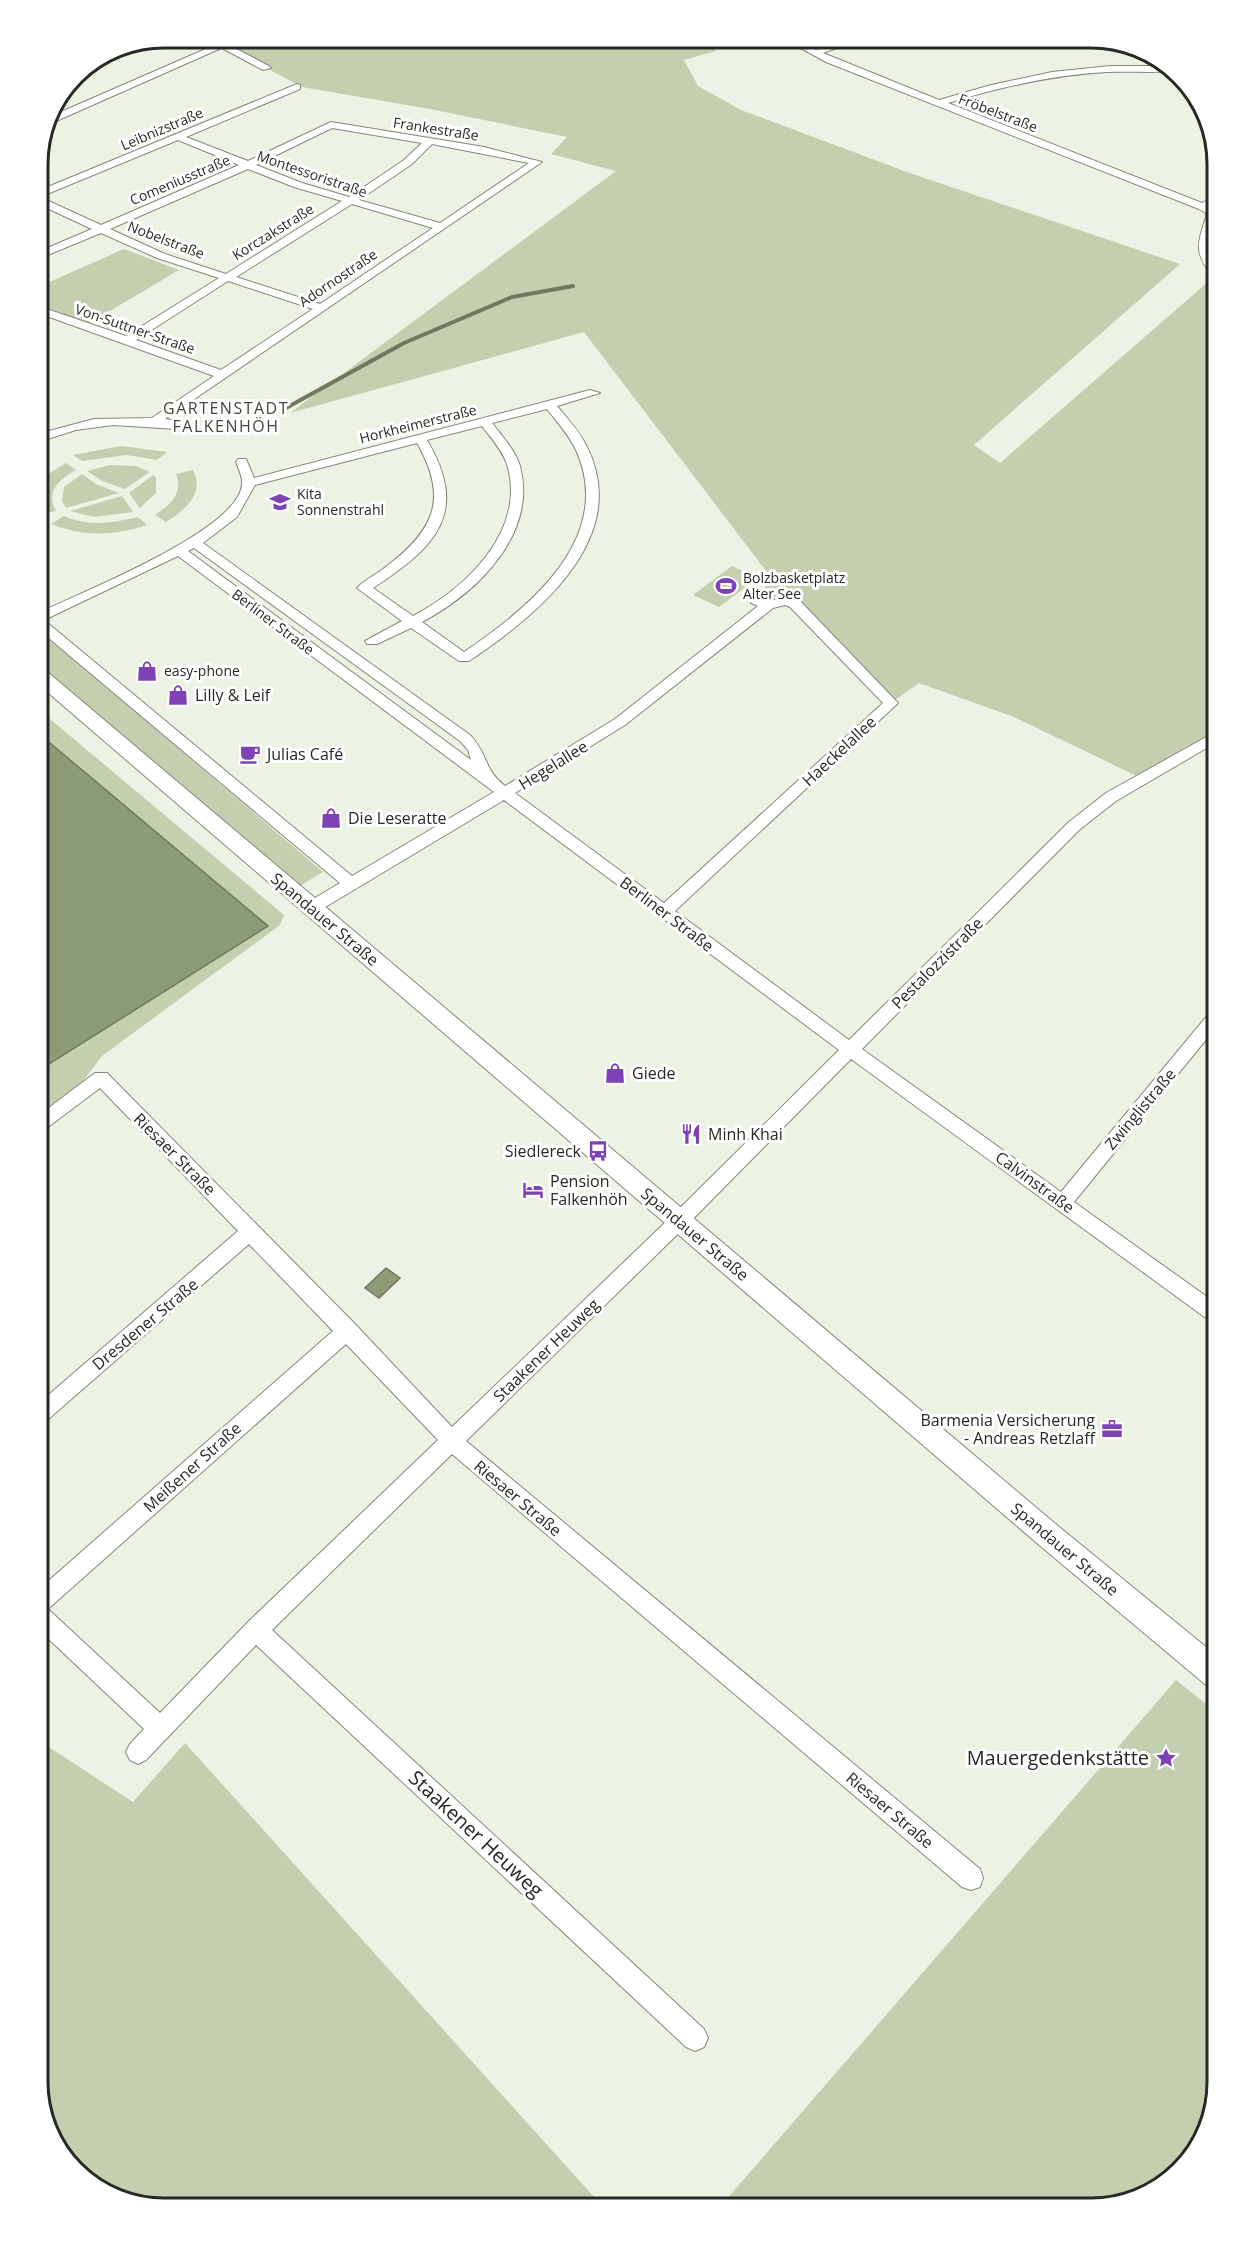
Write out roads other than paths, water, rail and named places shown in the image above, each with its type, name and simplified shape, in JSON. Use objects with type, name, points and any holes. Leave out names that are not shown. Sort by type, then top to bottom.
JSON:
[{"type":"main road","name":"Spandauer Straße","points":[[48,683],[1048,1535],[1207,1666]]},
{"type":"street","points":[[58,117],[215,48]]},
{"type":"street","points":[[228,48],[266,68]]},
{"type":"street","name":"Fröbelstraße","points":[[805,48],[937,104],[1203,207]]},
{"type":"street","points":[[814,53],[829,48]]},
{"type":"street","points":[[937,104],[991,85],[1045,75],[1097,70],[1157,69]]},
{"type":"street","name":"Leibnizstraße","points":[[48,191],[297,87]]},
{"type":"street","name":"Frankestraße","points":[[331,126],[430,141],[537,162]]},
{"type":"street","name":"Comeniusstraße","points":[[48,252],[247,166],[331,126]]},
{"type":"street","name":"Montessoristraße","points":[[178,137],[247,166],[349,202],[441,227]]},
{"type":"street","name":"Korczakstraße","points":[[126,341],[349,202],[408,162],[430,141]]},
{"type":"street","name":"Adornostraße","points":[[156,420],[537,162]]},
{"type":"street","points":[[1207,204],[1203,207],[1207,210]]},
{"type":"street","name":"Nobelstraße","points":[[48,205],[161,256],[321,308]]},
{"type":"street","points":[[1207,234],[1201,247],[1202,255],[1207,261]]},
{"type":"street","name":"Von-Suttner-Straße","points":[[48,313],[223,375]]},
{"type":"street","name":"Horkheimerstraße","points":[[249,483],[594,393]]},
{"type":"street","points":[[420,438],[440,473],[442,491],[438,517],[422,542],[410,555],[364,588],[464,658],[536,607],[564,573],[584,534],[591,502],[583,452],[550,405]]},
{"type":"street","points":[[48,432],[99,422],[156,420],[189,427]]},
{"type":"street","points":[[372,641],[443,604],[480,572],[500,546],[515,513],[517,479],[512,463],[485,422]]},
{"type":"street","points":[[48,615],[195,543],[232,514],[246,493],[249,483],[242,462]]},
{"type":"street","name":"Berliner Straße","points":[[195,543],[465,738],[476,748],[484,777]]},
{"type":"street","name":"Berliner Straße","points":[[179,551],[851,1050]]},
{"type":"street","name":"Haeckelallee","points":[[664,912],[891,703],[795,604],[786,601],[762,603]]},
{"type":"street","name":"Hegelallee","points":[[311,908],[506,794],[620,722],[762,603]]},
{"type":"street","points":[[48,628],[351,884]]},
{"type":"street","name":"Pestalozzistraße","points":[[680,1220],[1074,826],[1111,797],[1207,742]]},
{"type":"street","name":"Zwinglistraße","points":[[1063,1202],[1207,1028]]},
{"type":"street","name":"Calvinstraße","points":[[851,1050],[1207,1307]]},
{"type":"street","name":"Riesaer Straße","points":[[48,1118],[101,1078],[348,1330],[468,1457],[971,1878]]},
{"type":"street","name":"Staakener Heuweg","points":[[138,1752],[256,1630],[680,1220]]},
{"type":"street","name":"Dresdener Straße","points":[[48,1407],[250,1231]]},
{"type":"street","name":"Meißener Straße","points":[[48,1595],[348,1330]]},
{"type":"street","points":[[48,1624],[159,1728]]},
{"type":"street","name":"Staakener Heuweg","points":[[256,1630],[695,2038]]},
{"type":"waterway","points":[[286,408],[404,343],[512,297],[573,286]]},
{"type":"place","name":"Kita Sonnenstrahl","points":[[280,502]]},
{"type":"place","name":"Bolzbasketplatz Alter See","points":[[726,586]]},
{"type":"place","name":"easy-phone","points":[[147,671]]},
{"type":"place","name":"Lilly & Leif","points":[[178,695]]},
{"type":"place","name":"Julias Café","points":[[250,754]]},
{"type":"place","name":"Die Leseratte","points":[[331,818]]},
{"type":"place","name":"Giede","points":[[615,1073]]},
{"type":"place","name":"Minh Khai","points":[[691,1134]]},
{"type":"place","name":"Siedlereck","points":[[598,1151]]},
{"type":"place","name":"Pension Falkenhöh","points":[[533,1190]]},
{"type":"place","name":"Barmenia Versicherung - Andreas Retzlaff","points":[[1112,1429]]},
{"type":"place","name":"Mauergedenkstätte","points":[[1166,1758]]},
{"type":"district","name":"GARTENSTADT FALKENHÖH","points":[[226,417]]}]
